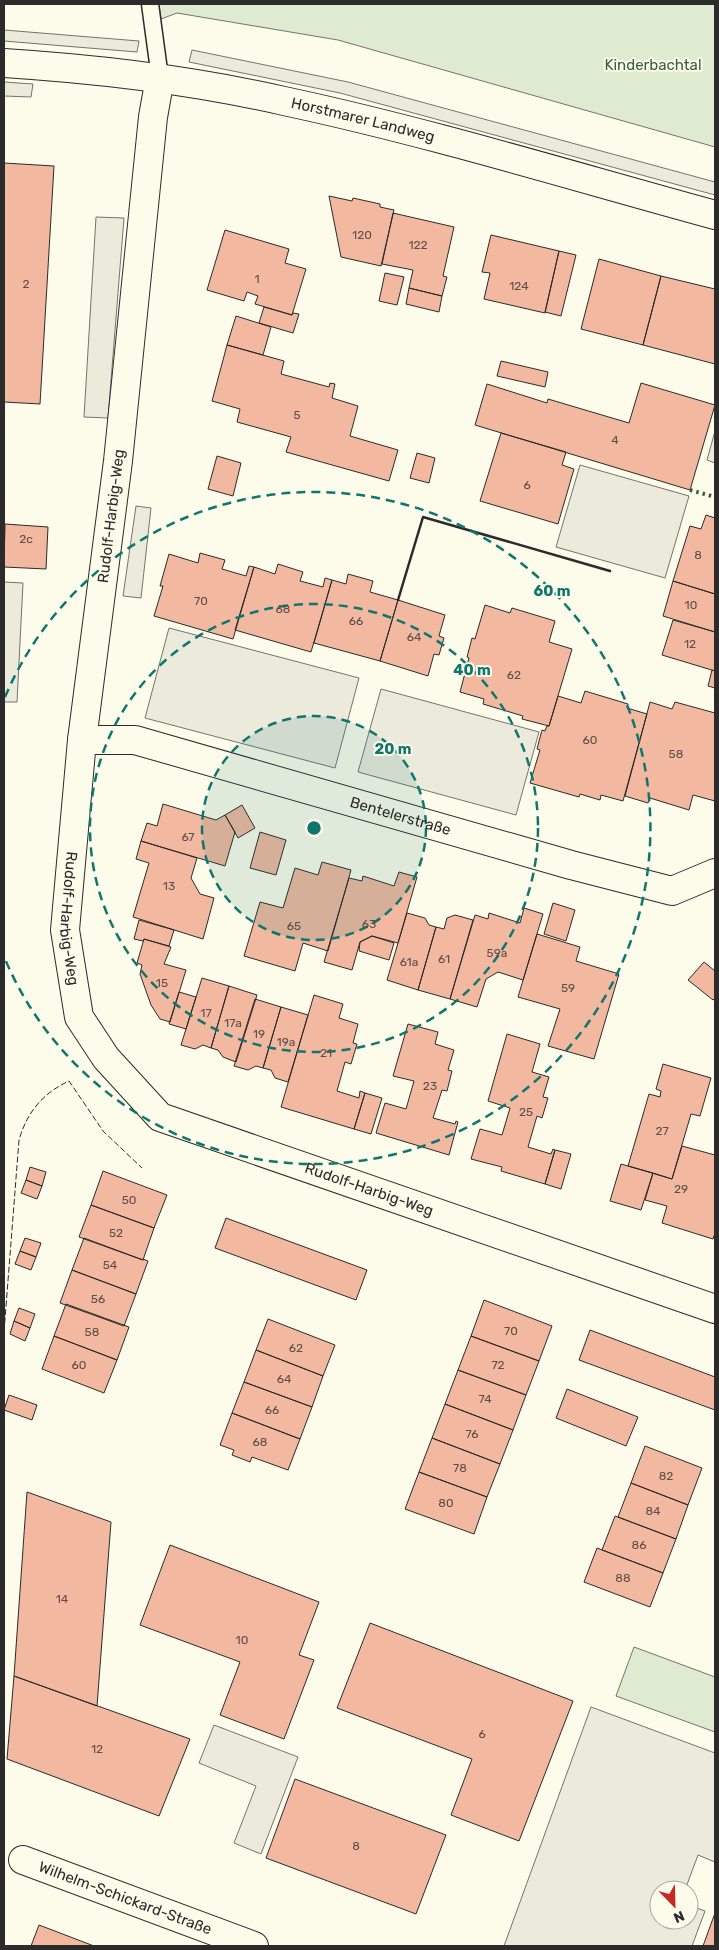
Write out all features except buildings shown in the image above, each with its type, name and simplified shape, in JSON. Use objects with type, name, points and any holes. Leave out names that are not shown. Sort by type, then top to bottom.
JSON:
[{"type":"street","name":"Horstmarer Landweg","points":[[4,63],[160,78],[284,100],[715,215]]},
{"type":"street","name":"Rudolf-Harbig-Weg","points":[[160,78],[152,126],[118,462],[82,740],[65,930],[79,1017],[106,1058],[160,1117],[715,1309]]},
{"type":"street","name":"Bentelerstraße","points":[[82,740],[135,740],[571,865],[672,891],[715,873]]},
{"type":"street","name":"Wilhelm-Schickard-Straße","points":[[23,1860],[254,1946]]},
{"type":"lane","points":[[150,4],[160,78]]},
{"type":"green space","name":"Kinderbachtal","points":[[159,4],[715,4],[715,147],[338,40],[177,13],[161,19]]},
{"type":"green space","points":[[634,1647],[715,1677],[715,1732],[616,1696]]},
{"type":"shaded area","points":[[4,30],[139,41],[137,52],[4,41]]},
{"type":"shaded area","points":[[192,50],[348,82],[715,182],[715,195],[340,93],[189,62]]},
{"type":"shaded area","points":[[4,82],[33,84],[31,97],[4,96]]},
{"type":"shaded area","points":[[96,217],[124,218],[108,418],[84,417]]},
{"type":"shaded area","points":[[715,431],[715,463],[707,460]]},
{"type":"shaded area","points":[[580,465],[689,496],[665,578],[556,547]]},
{"type":"shaded area","points":[[136,506],[151,508],[141,598],[123,596]]},
{"type":"shaded area","points":[[4,582],[23,583],[17,702],[4,702]]},
{"type":"shaded area","points":[[169,628],[359,678],[335,768],[145,718]]},
{"type":"shaded area","points":[[381,689],[539,732],[516,815],[358,772]]},
{"type":"shaded area","points":[[591,1707],[715,1753],[715,1862],[698,1855],[689,1880],[649,1880],[649,1930],[698,1930],[692,1946],[504,1946]]},
{"type":"shaded area","points":[[214,1725],[298,1757],[261,1854],[234,1843],[256,1786],[199,1763]]},
{"type":"shaded area","points":[[699,1909],[705,1911],[699,1927]]},
{"type":"hedge","points":[[690,490],[715,497]]},
{"type":"fence","points":[[4,1332],[19,1140],[22,1130],[37,1104],[51,1091],[69,1081],[103,1131],[142,1168]]},
{"type":"wall","points":[[398,600],[423,517],[610,571]]}]
